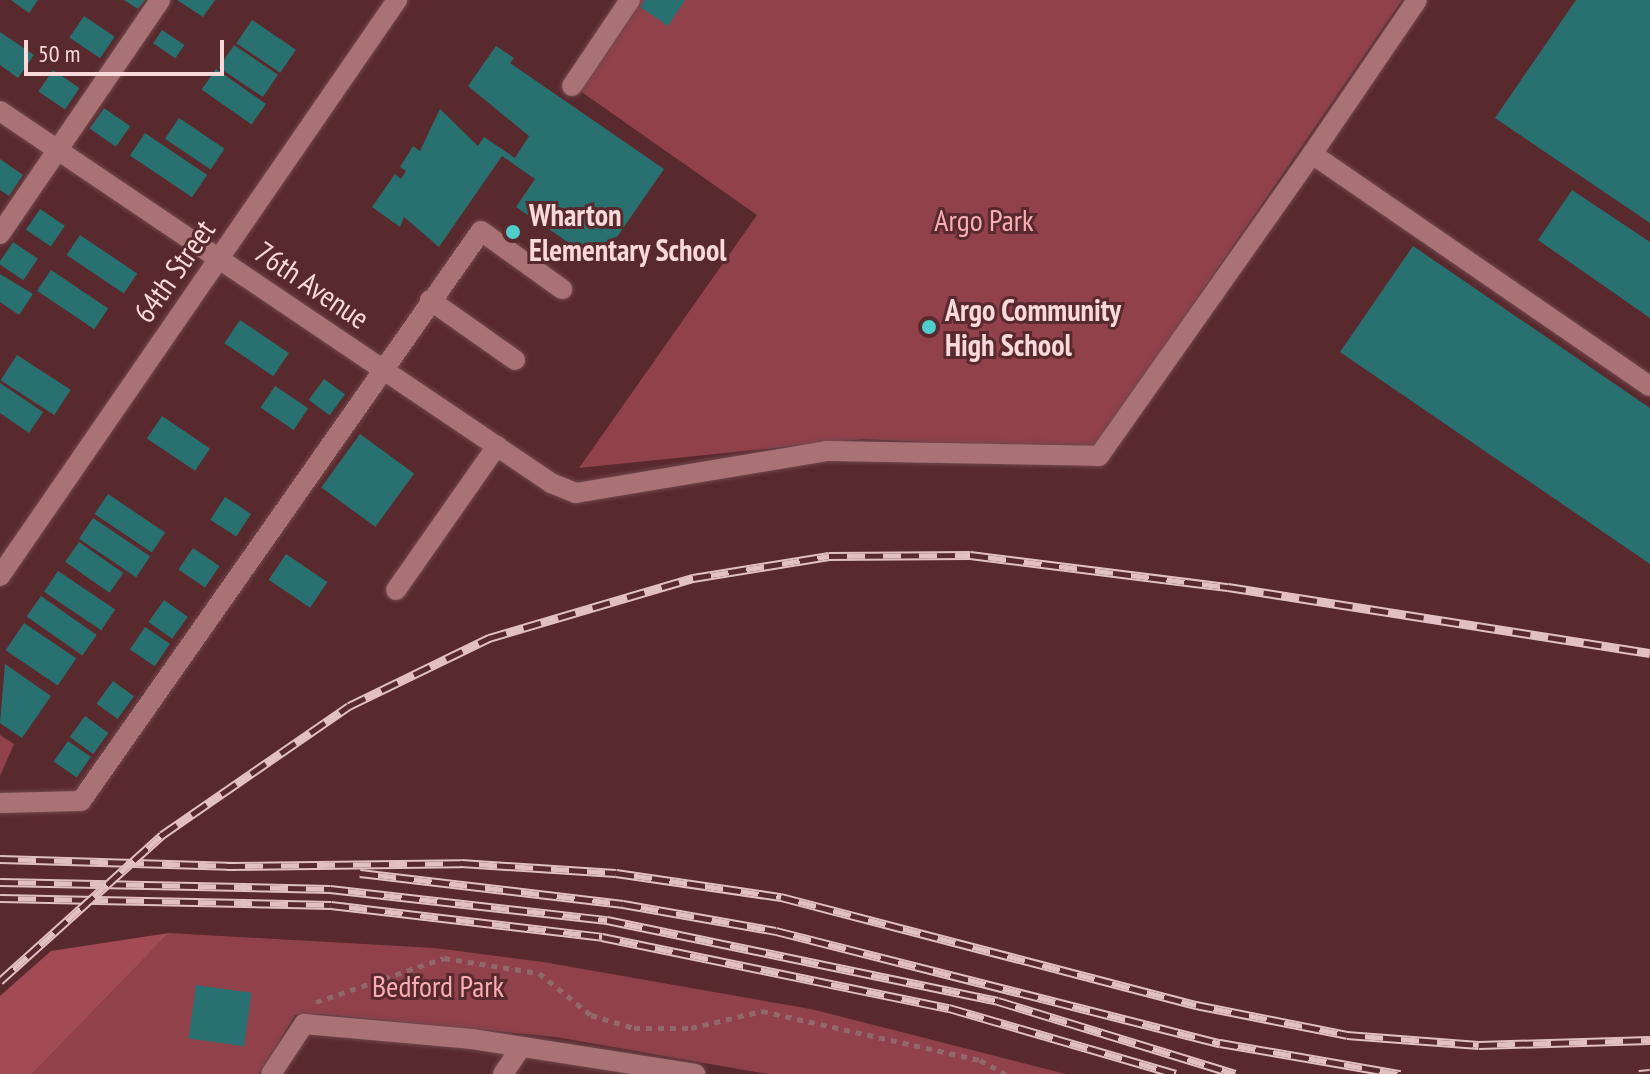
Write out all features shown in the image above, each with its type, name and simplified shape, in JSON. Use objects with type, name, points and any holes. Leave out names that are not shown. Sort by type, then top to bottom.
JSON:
[{"type":"street","points":[[0,234],[160,0]]},
{"type":"street","name":"64th Street","points":[[0,576],[397,0]]},
{"type":"street","points":[[572,86],[630,0]]},
{"type":"street","points":[[1417,0],[1312,154],[1650,386]]},
{"type":"street","name":"76th Avenue","points":[[0,111],[551,483],[576,493],[826,451],[1099,456],[1312,154]]},
{"type":"street","points":[[0,803],[81,801],[380,367],[481,231],[562,289]]},
{"type":"street","points":[[430,300],[515,360]]},
{"type":"street","points":[[396,590],[497,446]]},
{"type":"street","points":[[271,1074],[304,1024],[521,1047],[695,1074]]},
{"type":"street","points":[[503,1074],[521,1047]]},
{"type":"path","points":[[304,1024],[325,995],[444,958],[539,973],[591,1015],[634,1028],[691,1028],[762,1011],[980,1060],[1005,1074]]},
{"type":"green space","name":"Argo Park","points":[[637,0],[1402,0],[1093,450],[863,439],[579,468],[757,215],[576,88]]},
{"type":"green space","points":[[0,735],[14,744],[0,776]]},
{"type":"green space","name":"Bedford Park","points":[[169,933],[435,948],[543,962],[811,1009],[1066,1074],[767,1074],[556,1037],[320,1014],[295,1015],[259,1074],[32,1074]]},
{"type":"shaded area","points":[[169,933],[32,1074],[0,1074],[0,996],[51,951]]},
{"type":"building","points":[[11,0],[38,0],[29,13]]},
{"type":"building","points":[[124,0],[145,0],[138,9]]},
{"type":"building","points":[[177,0],[215,0],[203,17]]},
{"type":"building","points":[[645,0],[685,0],[668,26],[640,7]]},
{"type":"building","points":[[1576,0],[1650,0],[1650,223],[1495,118]]},
{"type":"building","points":[[84,16],[115,37],[100,58],[69,38]]},
{"type":"building","points":[[252,20],[296,50],[280,73],[236,43]]},
{"type":"building","points":[[162,30],[184,45],[175,58],[153,43]]},
{"type":"building","points":[[0,32],[34,55],[18,78],[0,65]]},
{"type":"building","points":[[234,45],[278,75],[263,97],[219,67]]},
{"type":"building","points":[[496,46],[514,58],[510,63],[664,169],[599,263],[516,207],[535,179],[502,156],[439,247],[404,217],[400,227],[372,207],[395,174],[401,179],[406,171],[400,167],[413,146],[420,151],[440,109],[478,146],[484,137],[515,158],[529,136],[468,86]]},
{"type":"building","points":[[216,69],[266,104],[252,124],[202,89]]},
{"type":"building","points":[[53,70],[80,88],[65,109],[38,92]]},
{"type":"building","points":[[104,108],[130,126],[116,147],[90,128]]},
{"type":"building","points":[[179,118],[225,149],[211,169],[165,139]]},
{"type":"building","points":[[145,133],[207,175],[192,197],[130,155]]},
{"type":"building","points":[[0,159],[23,175],[9,196],[0,190]]},
{"type":"building","points":[[1572,190],[1650,242],[1650,318],[1538,240]]},
{"type":"building","points":[[40,209],[65,226],[51,247],[26,230]]},
{"type":"building","points":[[80,235],[137,274],[124,293],[67,255]]},
{"type":"building","points":[[13,242],[38,259],[23,280],[0,265]]},
{"type":"building","points":[[1413,246],[1650,408],[1650,564],[1340,352]]},
{"type":"building","points":[[51,270],[108,309],[94,329],[37,291]]},
{"type":"building","points":[[0,274],[33,294],[19,315],[0,302]]},
{"type":"building","points":[[240,320],[289,353],[273,376],[224,343]]},
{"type":"building","points":[[17,355],[71,390],[54,415],[1,380]]},
{"type":"building","points":[[324,379],[345,394],[330,415],[309,400]]},
{"type":"building","points":[[0,383],[43,412],[29,433],[0,413]]},
{"type":"building","points":[[275,386],[308,408],[294,430],[260,408]]},
{"type":"building","points":[[162,416],[210,448],[195,471],[147,438]]},
{"type":"building","points":[[360,434],[414,473],[375,527],[321,487]]},
{"type":"building","points":[[108,494],[165,533],[152,552],[95,514]]},
{"type":"building","points":[[225,497],[251,514],[236,537],[210,520]]},
{"type":"building","points":[[93,518],[150,557],[136,577],[79,539]]},
{"type":"building","points":[[79,542],[123,573],[109,593],[65,562]]},
{"type":"building","points":[[193,548],[220,566],[205,587],[178,570]]},
{"type":"building","points":[[286,554],[327,582],[310,608],[269,580]]},
{"type":"building","points":[[58,571],[115,610],[101,630],[44,592]]},
{"type":"building","points":[[41,596],[97,635],[82,655],[27,616]]},
{"type":"building","points":[[164,600],[188,617],[172,639],[149,622]]},
{"type":"building","points":[[24,623],[76,658],[58,686],[6,650]]},
{"type":"building","points":[[145,627],[170,644],[155,666],[130,649]]},
{"type":"building","points":[[5,664],[51,696],[22,738],[0,723]]},
{"type":"building","points":[[113,681],[134,696],[118,719],[97,704]]},
{"type":"building","points":[[85,716],[108,733],[93,754],[70,737]]},
{"type":"building","points":[[68,741],[91,757],[77,778],[54,761]]},
{"type":"building","points":[[196,985],[251,993],[244,1046],[188,1038]]},
{"type":"railway","points":[[0,981],[162,835],[349,706],[489,638],[693,578],[829,556],[970,555],[1228,587],[1650,653]]},
{"type":"railway","points":[[0,859],[236,866]]},
{"type":"railway","points":[[227,866],[461,863],[616,873],[781,897],[1196,1005],[1347,1035],[1479,1045],[1650,1040]]},
{"type":"railway","points":[[360,873],[623,904],[776,931],[1220,1043],[1400,1074]]},
{"type":"railway","points":[[0,882],[330,889],[607,920],[998,1001],[1235,1074]]},
{"type":"railway","points":[[0,898],[331,905],[602,937],[949,1008],[1176,1074]]},
{"type":"railway","points":[[1639,1074],[1650,1073]]},
{"type":"place","name":"Wharton Elementary School","points":[[513,232]]},
{"type":"place","name":"Argo Community High School","points":[[929,327]]}]
